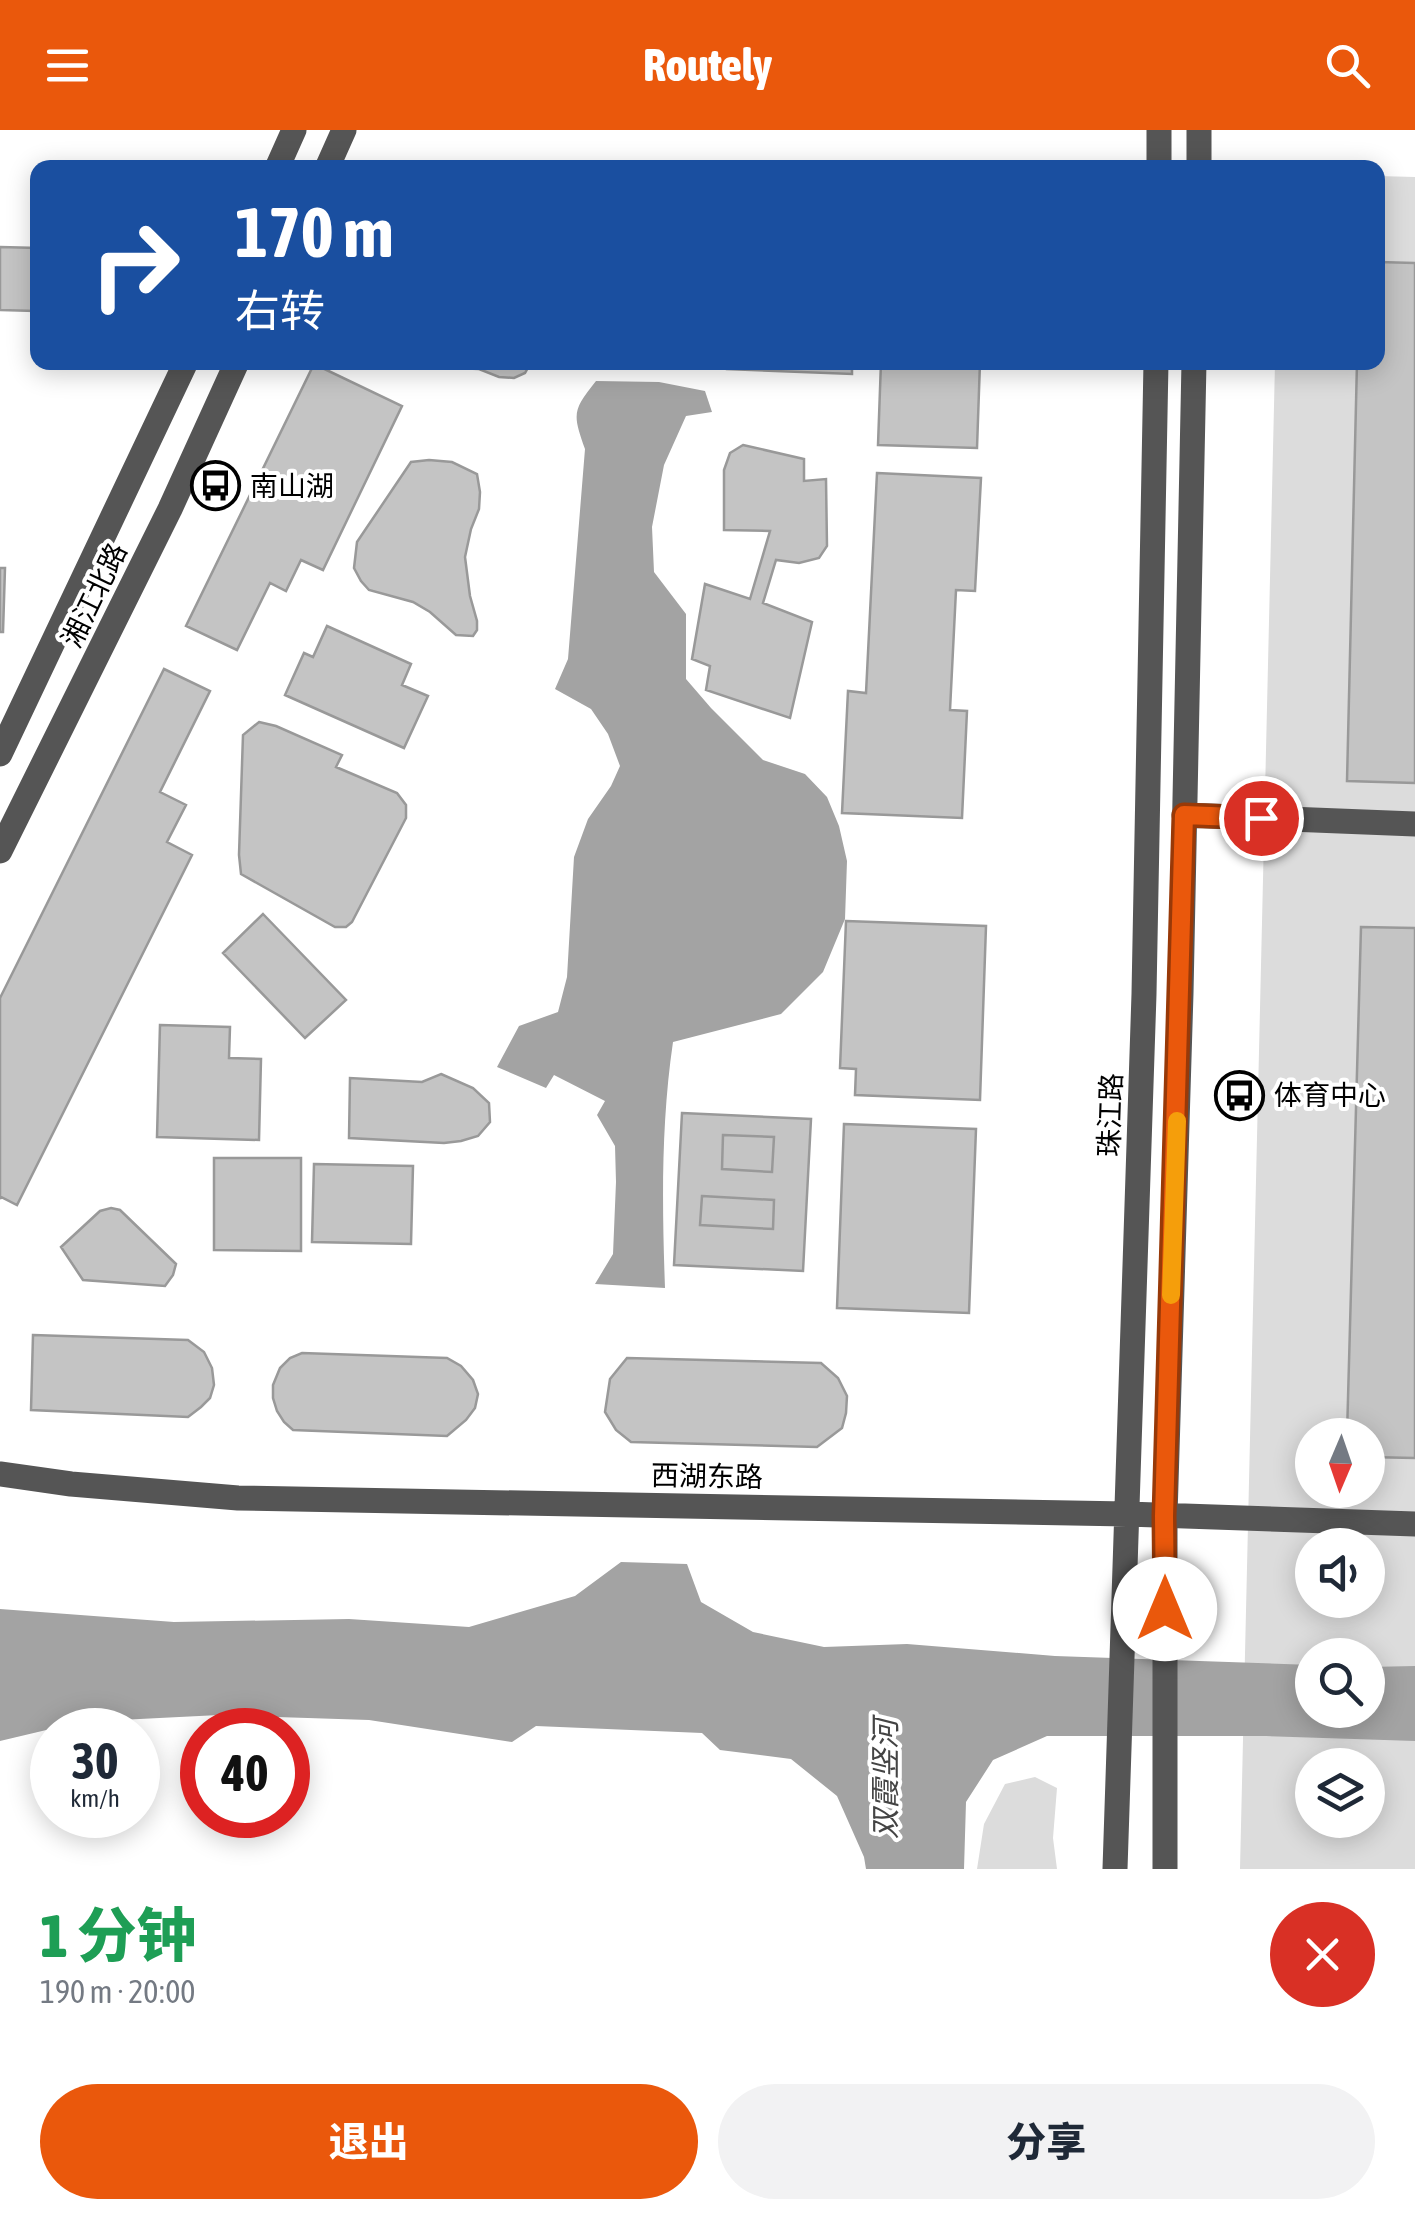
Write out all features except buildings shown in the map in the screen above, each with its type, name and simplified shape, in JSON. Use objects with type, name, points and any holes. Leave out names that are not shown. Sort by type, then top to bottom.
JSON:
[{"type":"street","points":[[281,160],[294,130]]},
{"type":"street","points":[[331,160],[344,130]]},
{"type":"street","points":[[1159,130],[1159,160]]},
{"type":"street","points":[[1198,160],[1200,130]]},
{"type":"street","name":"湘江北路","points":[[0,754],[182,370]]},
{"type":"street","name":"湘江北路","points":[[0,851],[170,509],[233,370]]},
{"type":"street","name":"珠江路","points":[[1115,1869],[1146,914],[1156,370]]},
{"type":"street","points":[[1165,1869],[1164,1516],[1194,370]]},
{"type":"street","points":[[1184,815],[1415,824]]},
{"type":"street","name":"西湖东路","points":[[0,1474],[238,1498],[1127,1514],[1415,1524]]},
{"type":"shaded area","points":[[1385,176],[1415,177],[1415,1869],[1240,1869],[1275,370],[1385,370]]},
{"type":"shaded area","points":[[1035,1777],[1057,1788],[1053,1838],[1057,1869],[977,1869],[984,1824],[1005,1784]]},
{"type":"water","points":[[596,381],[659,382],[705,391],[712,412],[686,416],[664,465],[652,527],[654,572],[686,614],[686,679],[763,760],[805,774],[827,797],[847,861],[845,919],[823,972],[781,1014],[673,1042],[663,1165],[665,1288],[595,1284],[613,1254],[615,1146],[597,1115],[605,1101],[554,1075],[546,1088],[497,1067],[519,1026],[558,1012],[567,977],[574,857],[588,819],[620,766],[608,734],[591,709],[555,689],[568,659],[585,449],[577,412]]},
{"type":"water","name":"双霞竖河","points":[[621,1562],[687,1564],[701,1602],[753,1632],[824,1647],[907,1644],[1055,1656],[1295,1664],[1295,1728],[1385,1728],[1385,1667],[1415,1666],[1415,1741],[1047,1736],[993,1760],[966,1802],[964,1869],[866,1869],[837,1796],[791,1759],[720,1750],[702,1733],[536,1726],[512,1742],[369,1720],[310,1718],[310,1708],[180,1708],[180,1717],[160,1718],[160,1708],[30,1708],[30,1734],[0,1741],[0,1609],[174,1622],[349,1619],[469,1627],[575,1596]]},
{"type":"slow traffic","points":[[1171,1295],[1177,1121]]},
{"type":"place","name":"南山湖","points":[[215,486]]},
{"type":"place","name":"体育中心","points":[[1239,1095]]},
{"type":"route","points":[[1165,1609],[1164,1516],[1184,815],[1261,818]]}]
